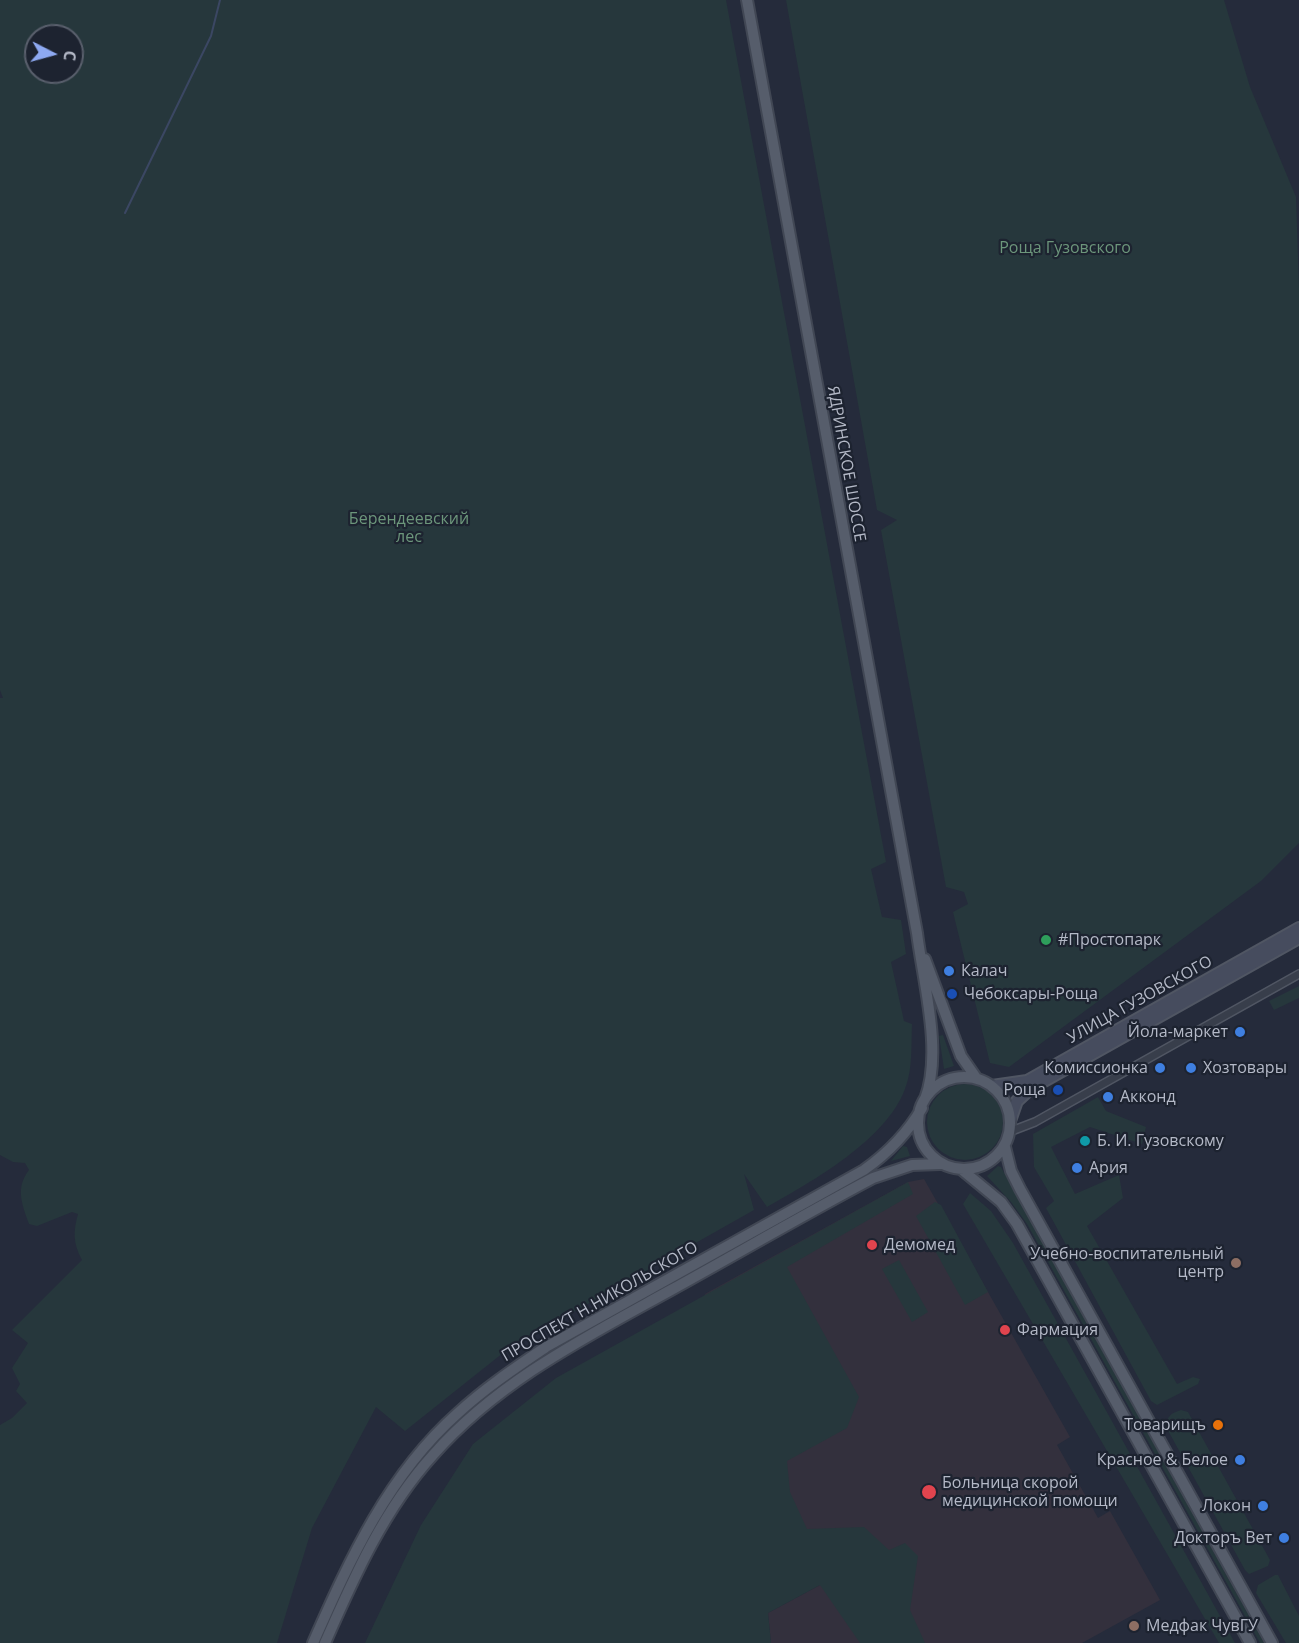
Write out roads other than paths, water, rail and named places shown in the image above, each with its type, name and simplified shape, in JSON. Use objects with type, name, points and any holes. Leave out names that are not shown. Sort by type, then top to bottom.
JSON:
[{"type":"main road","name":"ЯДРИНСКОЕ ШОССЕ","points":[[747,0],[917,933],[931,1042],[932,1071],[923,1103]]},
{"type":"main road","name":"УЛИЦА ГУЗОВСКОГО","points":[[992,1086],[1026,1081],[1299,928]]},
{"type":"main road","name":"ЯДРИНСКОЕ ШОССЕ","points":[[917,933],[961,1056],[977,1079]]},
{"type":"main road","name":"УЛИЦА ГУЗОВСКОГО","points":[[1009,1127],[1017,1101],[1030,1089],[1299,938]]},
{"type":"main road","points":[[1005,1147],[984,1166],[962,1169],[940,1164],[927,1153],[921,1138],[923,1103],[944,1081],[959,1077],[977,1079],[992,1086],[1006,1104],[1009,1127],[1005,1147],[1011,1171],[1272,1643]]},
{"type":"main road","name":"ПРОСПЕКТ Н.НИКОЛЬСКОГО","points":[[313,1643],[348,1564],[385,1500],[424,1449],[456,1414],[504,1375],[546,1347],[864,1170],[899,1141],[923,1103]]},
{"type":"main road","name":"ПРОСПЕКТ Н.НИКОЛЬСКОГО","points":[[325,1643],[368,1549],[401,1497],[432,1455],[510,1384],[571,1346],[873,1178],[912,1165],[940,1164]]},
{"type":"main road","points":[[962,1169],[1001,1202],[1017,1224],[1250,1643]]},
{"type":"street","points":[[1009,1127],[1035,1122],[1299,974]]},
{"type":"waterway","points":[[125,213],[211,36],[220,0]]},
{"type":"place","name":"#Простопарк","points":[[1046,940]]},
{"type":"place","name":"Калач","points":[[949,971]]},
{"type":"place","name":"Чебоксары-Роща","points":[[952,994]]},
{"type":"place","name":"Йола-маркет","points":[[1240,1032]]},
{"type":"place","name":"Комиссионка","points":[[1160,1068]]},
{"type":"place","name":"Хозтовары","points":[[1191,1068]]},
{"type":"place","name":"Роща","points":[[1058,1090]]},
{"type":"place","name":"Акконд","points":[[1108,1097]]},
{"type":"place","name":"Б. И. Гузовскому","points":[[1085,1141]]},
{"type":"place","name":"Ария","points":[[1077,1168]]},
{"type":"place","name":"Демомед","points":[[872,1245]]},
{"type":"place","name":"Учебно-воспитательный центр","points":[[1236,1263]]},
{"type":"place","name":"Фармация","points":[[1005,1330]]},
{"type":"place","name":"Товарищъ","points":[[1218,1425]]},
{"type":"place","name":"Красное & Белое","points":[[1240,1460]]},
{"type":"place","name":"Больница скорой медицинской помощи","points":[[929,1492]]},
{"type":"place","name":"Локон","points":[[1263,1506]]},
{"type":"place","name":"Докторъ Вет","points":[[1284,1538]]},
{"type":"place","name":"Медфак ЧувГУ","points":[[1134,1626]]},
{"type":"park label","name":"Роща Гузовского","points":[[1065,248]]},
{"type":"park label","name":"Берендеевский лес","points":[[409,528]]}]
